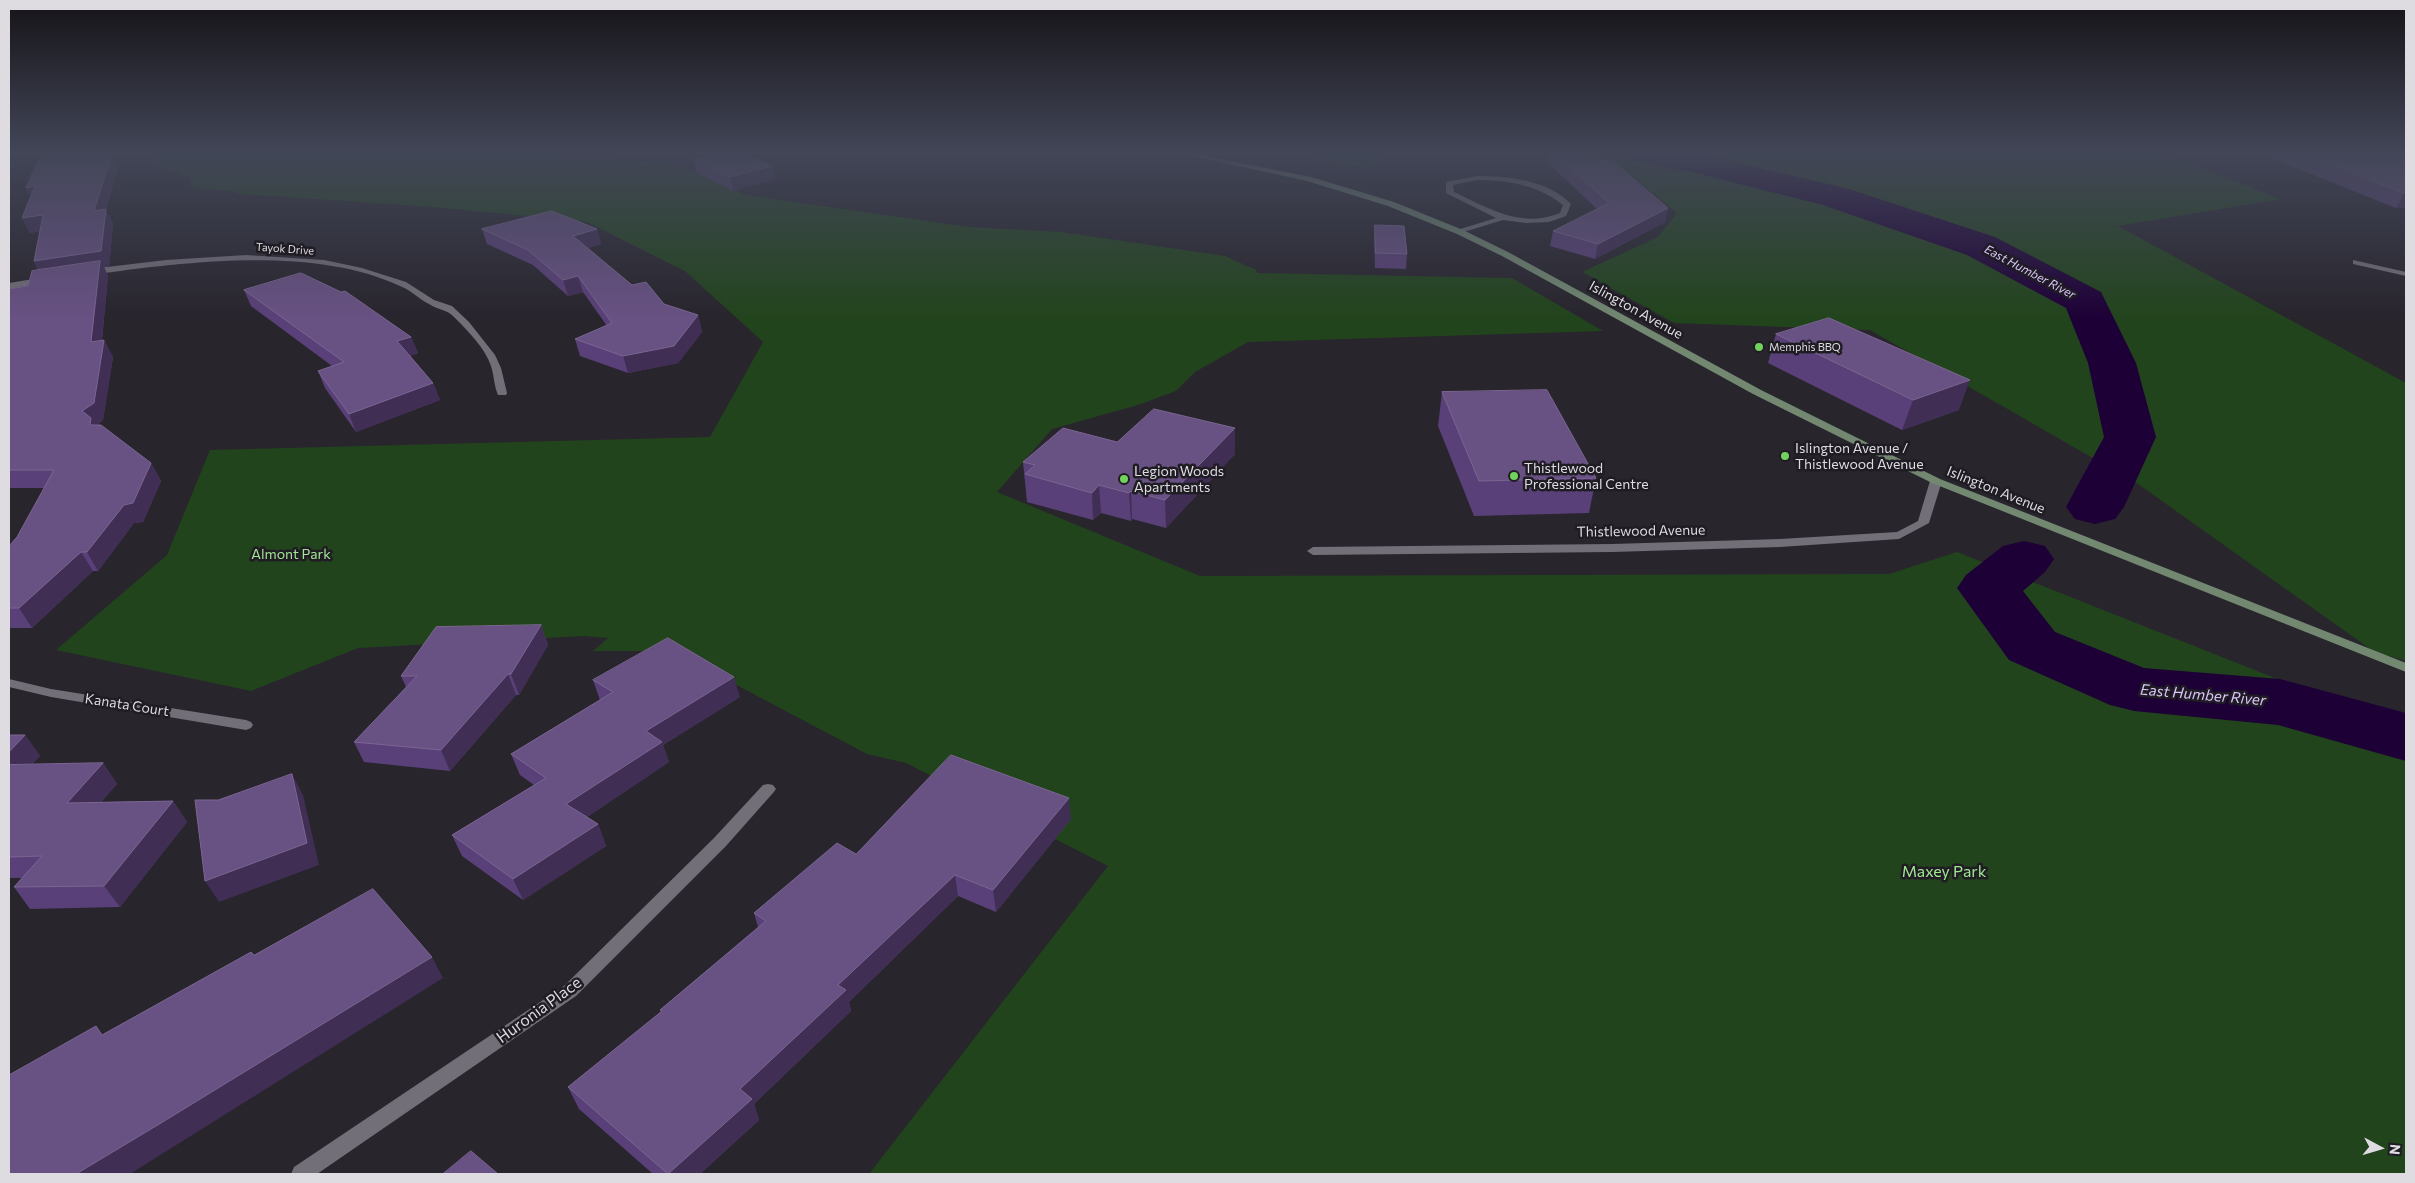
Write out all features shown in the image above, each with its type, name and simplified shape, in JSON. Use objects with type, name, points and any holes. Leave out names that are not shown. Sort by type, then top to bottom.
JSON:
[{"type":"main road","name":"Islington Avenue","points":[[1404,209],[1460,232],[1513,259],[1757,392],[1936,481],[2406,668]]},
{"type":"street","points":[[1485,209],[1503,218],[1526,221],[1548,220],[1563,214],[1565,209]]},
{"type":"street","points":[[1460,232],[1503,218]]},
{"type":"street","name":"Tayok Drive","points":[[84,273],[197,260],[245,258],[335,264],[360,270],[401,282],[432,303],[450,309],[460,317],[494,360],[502,393]]},
{"type":"street","points":[[2356,262],[2406,274]]},
{"type":"street","points":[[9,286],[55,278]]},
{"type":"street","name":"Thistlewood Avenue","points":[[1313,551],[1612,548],[1780,543],[1899,535],[1923,524],[1936,481]]},
{"type":"street","name":"Kanata Court","points":[[9,683],[51,693],[246,725]]},
{"type":"street","name":"Huronia Place","points":[[301,1174],[570,991],[720,842],[768,789]]},
{"type":"green space","name":"Maxey Park","points":[[457,209],[845,209],[969,227],[1061,232],[1225,256],[1256,270],[1258,273],[1512,278],[1603,331],[1248,342],[1195,372],[1176,391],[1138,405],[1052,429],[997,492],[1200,576],[1889,574],[1957,552],[2406,730],[2406,1174],[869,1174],[1108,866],[906,763],[867,754],[672,651],[593,651],[608,638],[584,636],[358,648],[251,691],[56,650],[167,555],[210,450],[710,437],[763,342],[685,271],[587,222]]},
{"type":"green space","points":[[1672,209],[2219,209],[2118,226],[2406,383],[2406,661],[2373,651],[2138,484],[1870,330],[1674,323],[1582,272],[1658,237],[1677,213]]},
{"type":"building","points":[[26,209],[95,209],[94,211],[106,209],[101,251],[34,261],[43,215],[22,218]]},
{"type":"building","points":[[1597,209],[1666,209],[1598,244],[1553,231]]},
{"type":"building","points":[[552,211],[597,229],[573,236],[632,285],[646,282],[664,304],[698,315],[674,346],[623,356],[575,339],[612,323],[578,276],[563,280],[528,250],[482,229]]},
{"type":"building","points":[[1375,225],[1404,226],[1407,254],[1376,253]]},
{"type":"building","points":[[100,261],[91,342],[104,340],[94,403],[82,411],[91,418],[90,425],[101,425],[151,463],[133,503],[124,505],[87,552],[81,552],[19,608],[9,608],[9,546],[17,537],[54,470],[9,470],[9,289],[28,286],[32,271]]},
{"type":"building","points":[[301,273],[341,292],[345,291],[411,337],[397,341],[433,383],[349,414],[318,371],[344,362],[244,290]]},
{"type":"building","points":[[1829,318],[1970,380],[1913,400],[1776,334]]},
{"type":"building","points":[[1547,390],[1596,478],[1479,481],[1442,392]]},
{"type":"building","points":[[1154,409],[1235,428],[1165,500],[1099,485],[1092,493],[1025,474],[1035,465],[1023,462],[1063,428],[1117,442]]},
{"type":"building","points":[[541,625],[511,674],[508,674],[441,750],[354,742],[417,676],[401,676],[436,627]]},
{"type":"building","points":[[668,638],[734,677],[646,731],[662,742],[566,804],[598,824],[513,879],[452,835],[546,778],[511,754],[613,692],[593,680]]},
{"type":"building","points":[[9,735],[25,735],[9,752]]},
{"type":"building","points":[[951,755],[1069,798],[993,890],[955,875],[838,985],[846,990],[740,1089],[752,1099],[668,1174],[568,1087],[662,1011],[660,1010],[766,921],[754,913],[837,843],[856,854]]},
{"type":"building","points":[[103,763],[67,803],[173,801],[104,886],[14,887],[42,856],[9,857],[9,765]]},
{"type":"building","points":[[292,774],[307,843],[205,881],[195,800],[218,800]]},
{"type":"building","points":[[373,889],[432,957],[76,1174],[9,1174],[9,1075],[96,1026],[102,1035],[251,952],[254,955]]},
{"type":"building","points":[[471,1151],[498,1174],[443,1174]]},
{"type":"waterway","name":"East Humber River","points":[[1872,209],[1981,246],[2085,301],[2112,363],[2130,437],[2095,507]]},
{"type":"waterway","name":"East Humber River","points":[[2024,559],[1988,588],[2032,646],[2134,689],[2280,702],[2406,737]]},
{"type":"place","name":"Memphis BBQ","points":[[1759,347]]},
{"type":"place","name":"Islington Avenue / Thistlewood Avenue","points":[[1785,456]]},
{"type":"place","name":"Thistlewood Professional Centre","points":[[1514,476]]},
{"type":"place","name":"Legion Woods Apartments","points":[[1124,479]]},
{"type":"park label","name":"Almont Park","points":[[291,554]]}]
